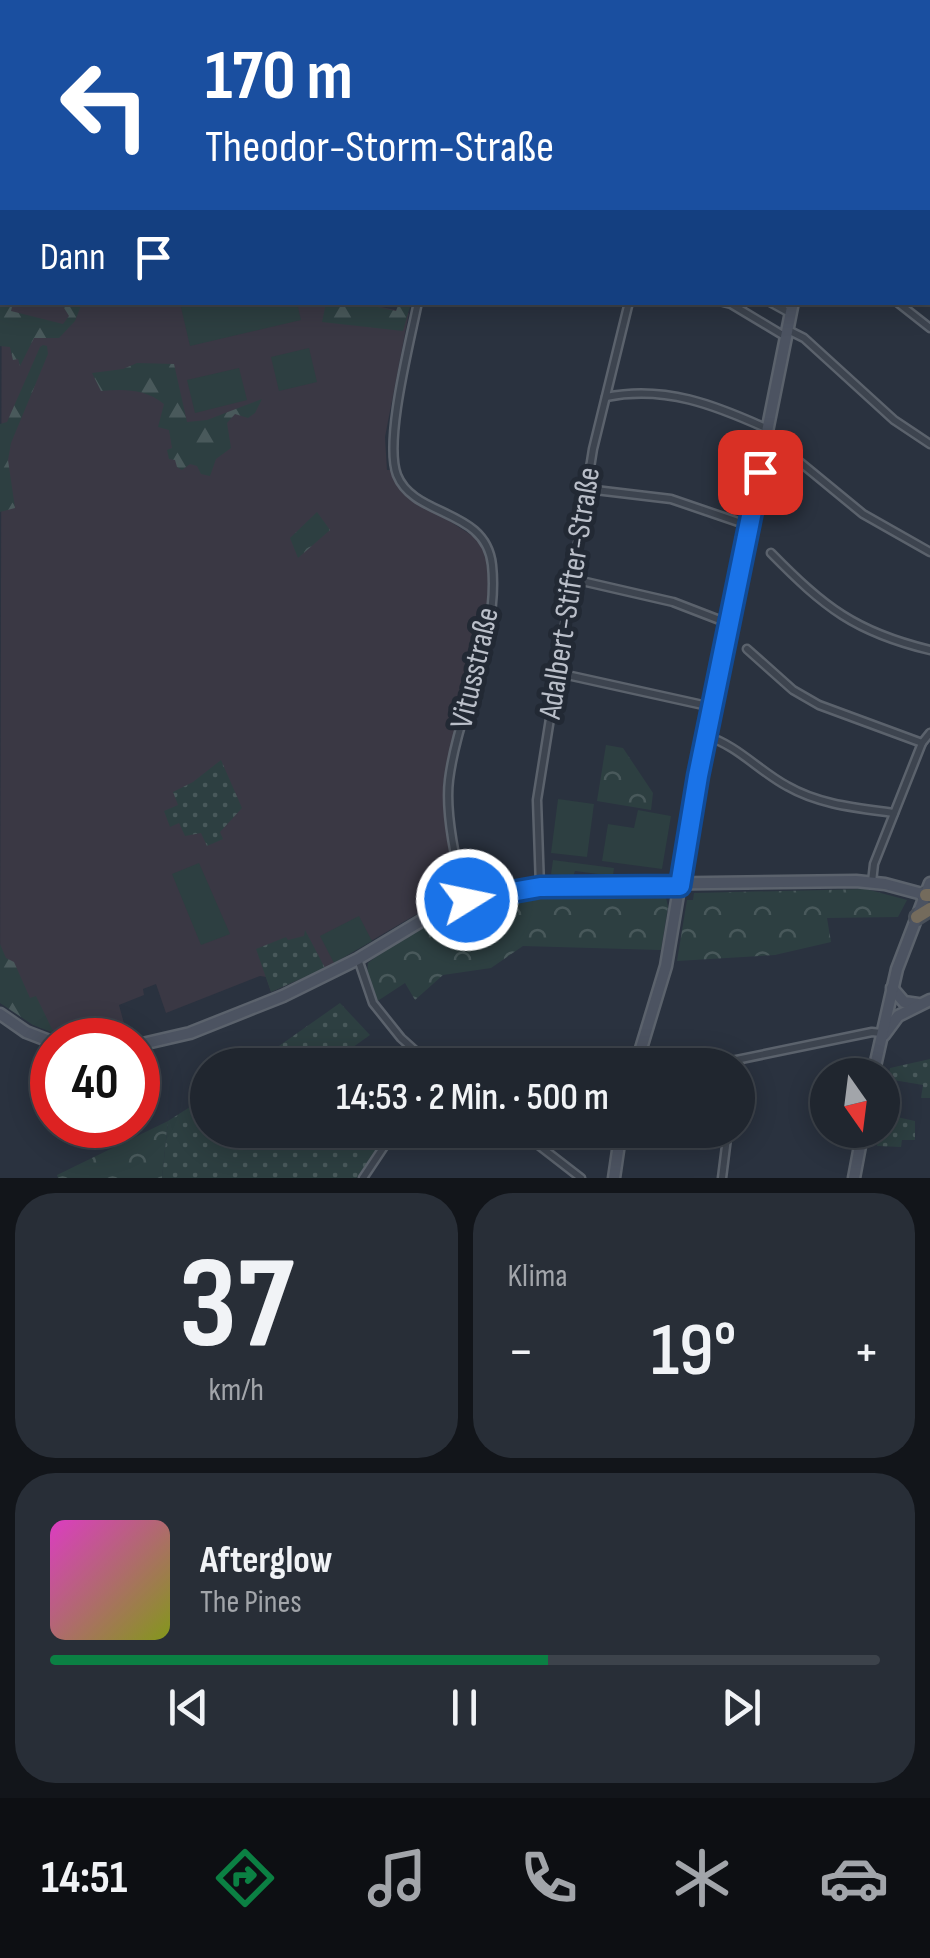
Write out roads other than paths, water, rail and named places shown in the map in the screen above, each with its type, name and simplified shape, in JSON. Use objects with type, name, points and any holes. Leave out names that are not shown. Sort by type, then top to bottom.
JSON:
[{"type":"highway","points":[[917,917],[929,896]]},
{"type":"street","name":"Vitusstraße","points":[[417,305],[393,441],[396,473],[414,494],[479,533],[487,544],[492,565],[492,610],[448,786],[455,858],[467,900]]},
{"type":"street","name":"Adalbert-Stifter-Straße","points":[[540,887],[537,800],[593,449],[629,305]]},
{"type":"street","points":[[733,305],[804,338],[894,420],[930,444]]},
{"type":"street","points":[[901,305],[930,328]]},
{"type":"street","points":[[641,1048],[666,966],[706,736],[792,308]]},
{"type":"street","points":[[606,397],[636,393],[689,398],[722,408],[768,430]]},
{"type":"street","points":[[790,454],[863,514],[930,552]]},
{"type":"street","points":[[587,489],[671,500],[750,526]]},
{"type":"street","points":[[770,553],[842,618],[883,637],[930,650]]},
{"type":"street","points":[[573,580],[673,602],[731,624]]},
{"type":"street","points":[[747,650],[794,690],[819,705],[922,743]]},
{"type":"street","points":[[558,673],[713,707]]},
{"type":"street","points":[[872,882],[874,864],[922,743],[930,733]]},
{"type":"street","points":[[706,736],[725,741],[761,770],[805,795],[849,807],[894,813]]},
{"type":"street","points":[[160,1040],[213,1025],[283,996],[358,959],[426,917],[467,900],[540,887],[872,882],[929,896]]},
{"type":"street","points":[[876,1058],[892,988],[917,917]]},
{"type":"street","points":[[358,959],[373,1003],[412,1048]]},
{"type":"street","points":[[892,988],[904,1002],[918,1004]]},
{"type":"street","points":[[755,1059],[880,1039],[891,1022],[930,1000]]},
{"type":"street","points":[[0,1014],[30,1034]]},
{"type":"street","points":[[363,1178],[383,1148]]},
{"type":"street","points":[[542,1148],[581,1178]]},
{"type":"street","points":[[614,1178],[618,1148]]},
{"type":"street","points":[[722,1178],[726,1148]]},
{"type":"street","points":[[854,1178],[860,1148]]}]
